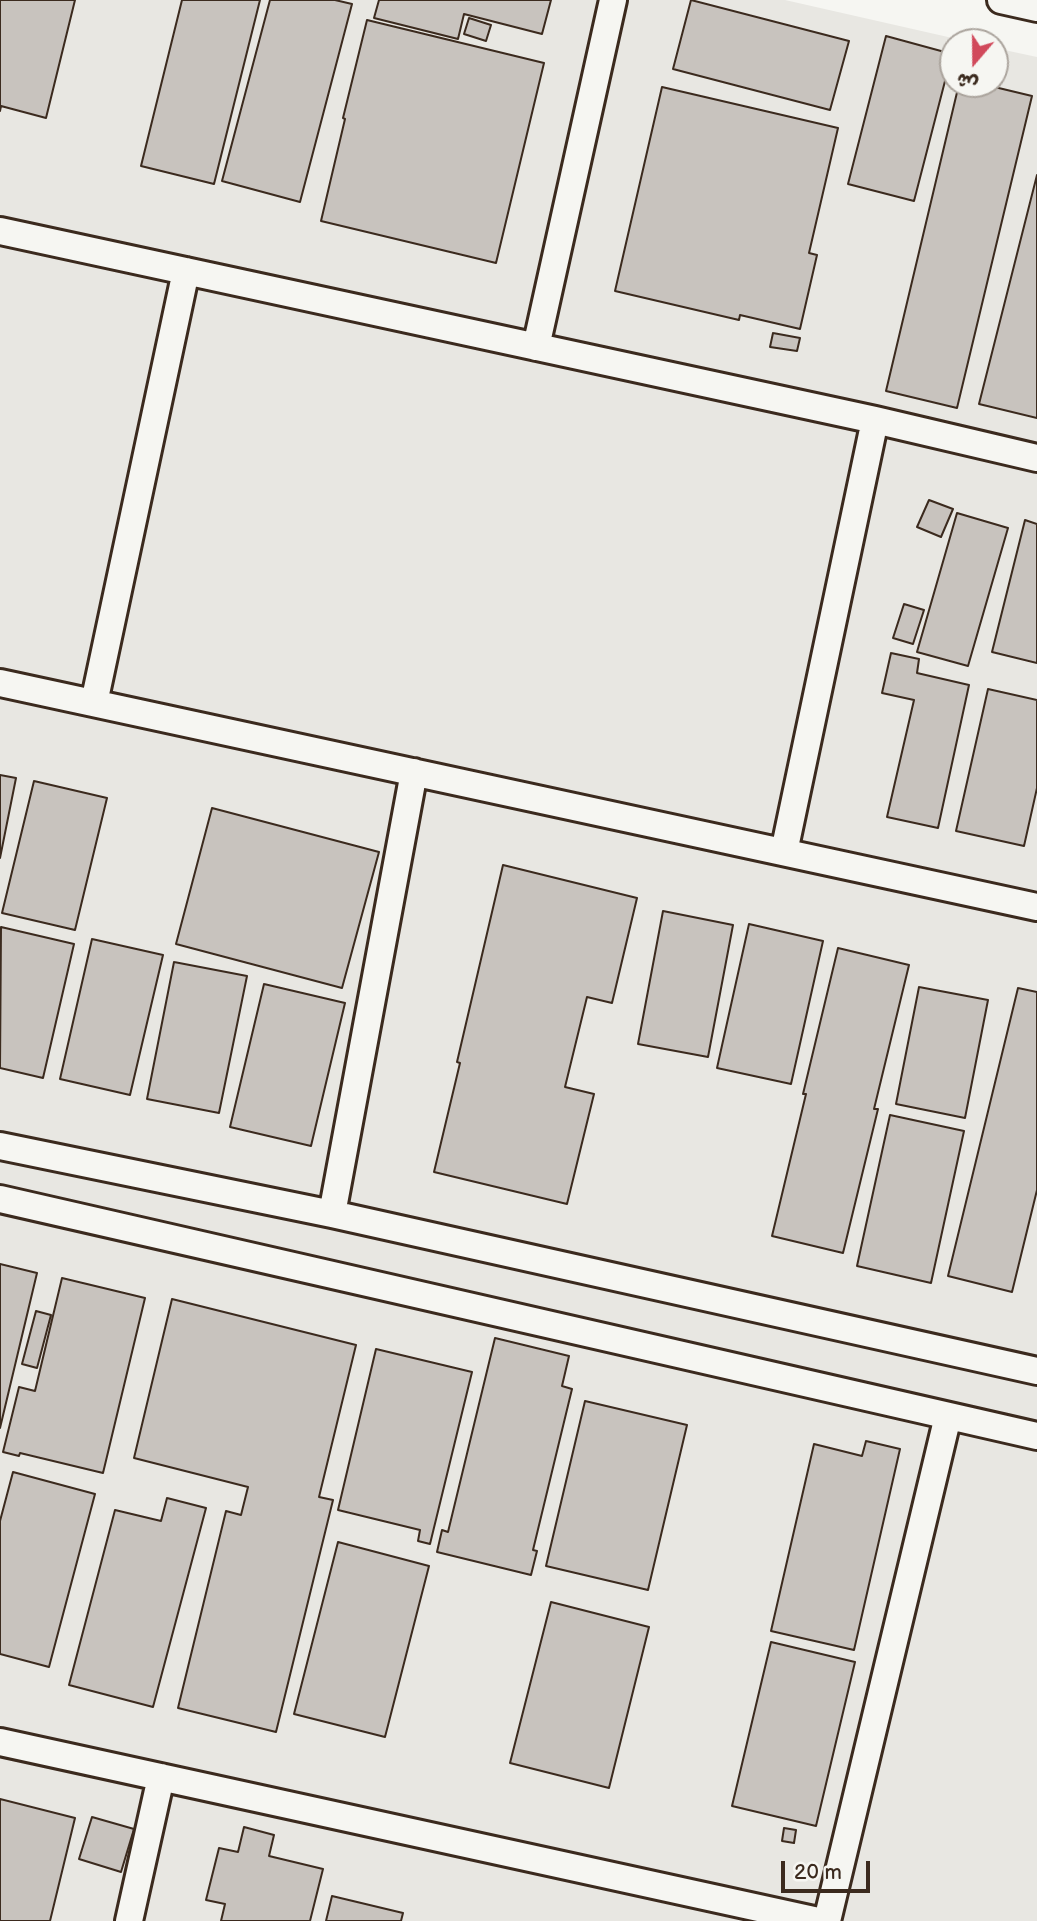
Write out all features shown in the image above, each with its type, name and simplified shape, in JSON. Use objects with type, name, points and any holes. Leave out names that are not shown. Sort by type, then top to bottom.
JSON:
[{"type":"street","points":[[536,347],[613,0]]},
{"type":"street","points":[[1001,0],[1037,8]]},
{"type":"street","points":[[0,230],[875,420],[1037,458]]},
{"type":"street","points":[[94,703],[186,271]]},
{"type":"street","points":[[784,852],[875,420]]},
{"type":"street","points":[[0,682],[1037,907]]},
{"type":"street","points":[[332,1214],[414,772]]},
{"type":"street","points":[[0,1146],[332,1214],[1037,1371]]},
{"type":"street","points":[[0,1199],[1037,1436]]},
{"type":"street","points":[[827,1921],[948,1416]]},
{"type":"street","points":[[0,1742],[818,1921]]},
{"type":"street","points":[[129,1921],[161,1777]]},
{"type":"shaded area","points":[[0,0],[785,0],[939,35],[939,98],[1009,98],[1009,51],[1037,57],[1037,1921],[0,1921]]},
{"type":"building","points":[[0,0],[75,0],[46,118],[1,106],[0,111]]},
{"type":"building","points":[[182,0],[260,0],[214,184],[141,166]]},
{"type":"building","points":[[270,0],[335,0],[352,4],[300,202],[222,181]]},
{"type":"building","points":[[379,0],[551,0],[542,34],[464,14],[458,39],[374,18]]},
{"type":"building","points":[[691,0],[849,41],[830,110],[673,69]]},
{"type":"building","points":[[469,18],[491,25],[486,41],[464,34]]},
{"type":"building","points":[[367,20],[544,63],[496,263],[321,221]]},
{"type":"building","points":[[886,36],[939,50],[941,98],[914,201],[848,184]]},
{"type":"building","points":[[662,87],[838,128],[809,253],[817,255],[800,329],[740,315],[739,320],[615,291]]},
{"type":"building","points":[[1009,90],[1032,96],[957,408],[886,391],[956,98],[1009,98]]},
{"type":"building","points":[[1037,175],[1037,418],[979,404]]},
{"type":"building","points":[[773,333],[800,338],[797,351],[770,347]]},
{"type":"building","points":[[929,500],[953,509],[941,537],[917,527]]},
{"type":"building","points":[[957,513],[1008,528],[968,666],[917,652]]},
{"type":"building","points":[[1025,520],[1037,524],[1037,663],[992,652]]},
{"type":"building","points":[[904,604],[924,610],[913,644],[893,638]]},
{"type":"building","points":[[891,653],[919,659],[917,673],[969,685],[938,828],[887,817],[914,700],[882,693]]},
{"type":"building","points":[[988,689],[1037,700],[1037,788],[1024,846],[956,831]]},
{"type":"building","points":[[0,775],[16,778],[0,858]]},
{"type":"building","points":[[34,781],[107,798],[75,930],[2,913]]},
{"type":"building","points":[[212,808],[379,852],[342,988],[176,944]]},
{"type":"building","points":[[503,865],[637,898],[612,1003],[587,997],[565,1087],[594,1094],[567,1204],[434,1172]]},
{"type":"building","points":[[663,911],[733,925],[708,1057],[638,1044]]},
{"type":"building","points":[[749,924],[823,941],[791,1084],[717,1068]]},
{"type":"building","points":[[1,927],[74,944],[43,1078],[0,1068]]},
{"type":"building","points":[[92,939],[163,955],[130,1095],[60,1079]]},
{"type":"building","points":[[838,948],[909,965],[843,1253],[772,1236]]},
{"type":"building","points":[[174,962],[247,976],[219,1113],[147,1099]]},
{"type":"building","points":[[264,984],[345,1003],[311,1146],[230,1127]]},
{"type":"building","points":[[919,987],[988,1000],[965,1118],[896,1104]]},
{"type":"building","points":[[1018,988],[1037,992],[1037,1190],[1012,1292],[948,1276]]},
{"type":"building","points":[[890,1115],[964,1131],[931,1283],[857,1266]]},
{"type":"building","points":[[0,1264],[37,1273],[0,1428]]},
{"type":"building","points":[[62,1278],[145,1298],[103,1473],[20,1453],[19,1456],[3,1452],[19,1387],[35,1391]]},
{"type":"building","points":[[172,1299],[356,1345],[319,1497],[333,1500],[276,1732],[178,1708],[226,1511],[241,1515],[248,1487],[134,1458]]},
{"type":"building","points":[[36,1311],[51,1315],[37,1368],[22,1364]]},
{"type":"building","points":[[495,1338],[569,1356],[562,1386],[572,1389],[533,1550],[537,1551],[531,1575],[437,1552],[442,1530],[448,1532]]},
{"type":"building","points":[[376,1349],[472,1372],[430,1544],[418,1541],[420,1530],[338,1510]]},
{"type":"building","points":[[585,1401],[687,1425],[648,1590],[546,1566]]},
{"type":"building","points":[[866,1441],[900,1449],[854,1650],[771,1631],[814,1444],[862,1456]]},
{"type":"building","points":[[13,1472],[95,1494],[49,1667],[0,1654],[0,1521]]},
{"type":"building","points":[[167,1498],[206,1508],[153,1707],[69,1685],[115,1510],[161,1521]]},
{"type":"building","points":[[338,1542],[429,1566],[385,1737],[294,1714]]},
{"type":"building","points":[[551,1602],[649,1627],[609,1788],[510,1763]]},
{"type":"building","points":[[771,1642],[855,1662],[816,1826],[732,1806]]},
{"type":"building","points":[[0,1799],[75,1818],[50,1921],[0,1921]]},
{"type":"building","points":[[92,1817],[134,1829],[121,1872],[79,1859]]},
{"type":"building","points":[[244,1827],[274,1835],[269,1856],[323,1869],[310,1921],[221,1921],[225,1904],[206,1900],[219,1848],[238,1852]]},
{"type":"building","points":[[784,1828],[796,1830],[794,1843],[782,1841]]},
{"type":"building","points":[[332,1896],[403,1913],[401,1921],[326,1921]]}]
